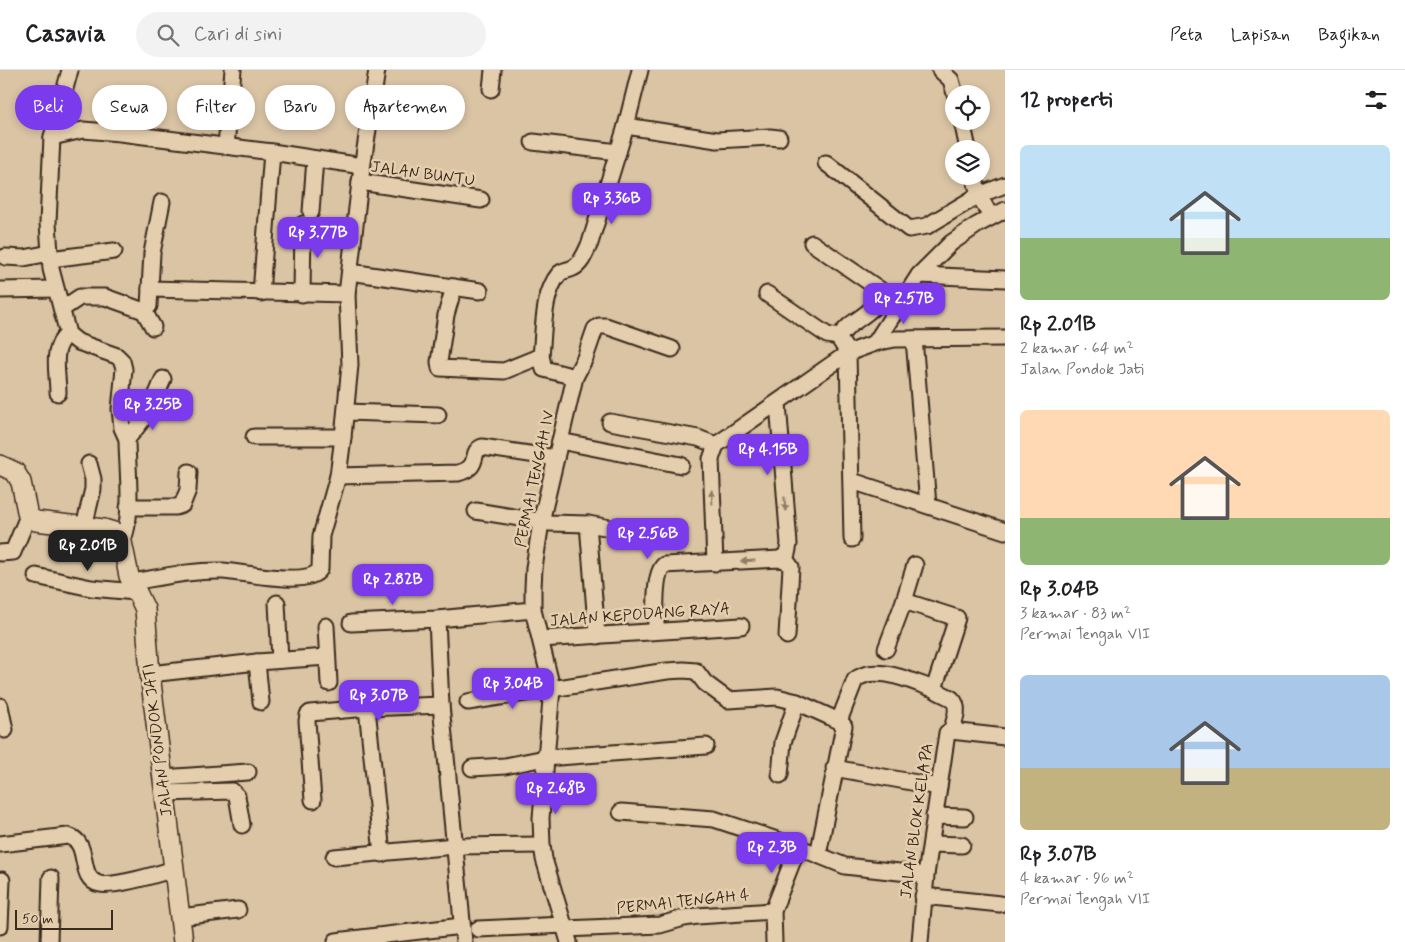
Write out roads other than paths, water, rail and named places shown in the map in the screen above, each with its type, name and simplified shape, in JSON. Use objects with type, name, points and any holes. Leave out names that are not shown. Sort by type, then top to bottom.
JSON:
[{"type":"street","points":[[28,516],[36,521],[114,532],[122,542],[126,534],[128,507],[127,439],[122,428],[120,410],[124,369],[122,361],[117,356],[78,342],[68,334],[56,289],[50,256],[48,223],[52,136],[70,70]]},
{"type":"street","points":[[226,146],[233,70]]},
{"type":"street","points":[[36,576],[91,588],[134,587],[196,572],[224,571],[270,578],[295,578],[317,573],[320,569],[321,536],[338,476],[346,412],[350,365],[347,294],[362,166],[377,70]]},
{"type":"street","points":[[490,89],[493,70]]},
{"type":"street","points":[[575,377],[544,369],[541,356],[548,296],[553,282],[561,271],[574,268],[583,257],[595,228],[626,126],[640,70]]},
{"type":"street","points":[[940,70],[950,80],[952,85]]},
{"type":"street","points":[[626,126],[717,140],[770,136],[779,138]]},
{"type":"street","points":[[52,136],[83,130],[120,133],[272,152],[362,166]]},
{"type":"street","points":[[534,142],[618,152]]},
{"type":"street","points":[[262,293],[272,152]]},
{"type":"street","points":[[302,294],[307,218],[315,159]]},
{"type":"street","points":[[826,163],[909,229],[927,226],[979,195],[1005,185]]},
{"type":"street","name":"JALAN BUNTU","points":[[360,182],[481,200]]},
{"type":"street","points":[[976,185],[990,217]]},
{"type":"street","points":[[144,311],[149,306],[152,253],[162,202]]},
{"type":"street","points":[[875,343],[918,276],[951,243],[990,217],[1005,210]]},
{"type":"street","points":[[812,243],[879,289],[882,293],[881,297],[865,315],[850,325],[843,345],[852,481],[852,539]]},
{"type":"street","points":[[5,258],[114,251]]},
{"type":"street","points":[[350,272],[480,291]]},
{"type":"street","points":[[918,276],[1005,279]]},
{"type":"street","points":[[454,287],[446,315],[439,362],[440,368],[504,371],[541,356]]},
{"type":"street","points":[[0,290],[56,289]]},
{"type":"street","points":[[150,290],[347,294]]},
{"type":"street","points":[[768,294],[843,345],[875,343],[895,339],[1005,338]]},
{"type":"street","points":[[62,309],[80,297],[106,297],[144,311],[153,327]]},
{"type":"street","name":"PERMAI TENGAH IV","points":[[566,932],[544,859],[542,844],[541,818],[552,688],[533,610],[535,562],[541,522],[575,377],[585,358],[594,329],[599,326],[606,326],[672,349]]},
{"type":"street","points":[[58,392],[57,351],[61,340],[68,334]]},
{"type":"street","points":[[914,340],[928,505]]},
{"type":"street","points":[[716,563],[711,459],[716,445],[778,403],[843,345]]},
{"type":"street","points":[[127,439],[153,404],[163,379]]},
{"type":"street","points":[[778,403],[789,544],[787,554],[780,559]]},
{"type":"street","points":[[346,412],[438,415]]},
{"type":"street","points":[[610,422],[698,438],[716,445]]},
{"type":"street","points":[[254,437],[343,436]]},
{"type":"street","points":[[560,441],[681,465]]},
{"type":"street","points":[[338,476],[458,473],[472,467],[476,451],[482,447],[556,458]]},
{"type":"street","points":[[84,527],[93,489],[89,464]]},
{"type":"street","points":[[0,465],[15,472],[21,482],[28,516],[14,552],[0,553]]},
{"type":"street","points":[[128,507],[176,507],[182,505],[188,490],[189,472]]},
{"type":"street","points":[[852,481],[1005,531]]},
{"type":"street","points":[[476,511],[541,522],[588,524],[656,536]]},
{"type":"street","points":[[588,524],[597,636]]},
{"type":"street","name":"JALAN PONDOK JATI","points":[[122,542],[126,567],[143,604],[146,616],[150,674],[183,942]]},
{"type":"street","points":[[656,631],[658,579],[660,569],[664,565],[780,559],[786,560],[791,567],[787,636]]},
{"type":"street","points":[[886,649],[915,565]]},
{"type":"street","points":[[904,601],[957,618],[934,689]]},
{"type":"street","points":[[277,603],[280,660]]},
{"type":"street","points":[[351,623],[437,619],[533,610]]},
{"type":"street","points":[[437,619],[441,704],[464,942]]},
{"type":"street","points":[[326,626],[329,683]]},
{"type":"street","name":"JALAN KEPODANG RAYA","points":[[541,640],[741,626]]},
{"type":"street","points":[[150,674],[257,662],[327,657]]},
{"type":"street","points":[[257,662],[262,702]]},
{"type":"street","points":[[468,702],[552,688],[684,670],[696,672],[705,683],[728,700],[777,697],[797,702],[839,721],[844,726],[834,768],[818,855]]},
{"type":"street","points":[[839,721],[854,680],[881,672],[934,689],[952,699],[956,705],[956,714],[951,731]]},
{"type":"street","points":[[780,775],[782,742],[797,702]]},
{"type":"street","points":[[313,800],[308,715],[366,708],[441,704]]},
{"type":"street","points":[[0,706],[5,730]]},
{"type":"street","points":[[366,708],[382,854]]},
{"type":"street","name":"JALAN BLOK KELAPA","points":[[920,942],[923,896],[946,736],[951,731],[1005,737]]},
{"type":"street","points":[[472,768],[505,766],[545,758],[706,746]]},
{"type":"street","points":[[834,768],[939,787]]},
{"type":"street","points":[[163,786],[248,772]]},
{"type":"street","points":[[163,786],[232,791],[237,796],[242,824]]},
{"type":"street","points":[[621,812],[714,819],[854,868],[926,875]]},
{"type":"street","points":[[934,816],[965,817]]},
{"type":"street","points":[[0,844],[68,836],[75,838],[80,842],[90,879],[99,884],[108,884],[174,870]]},
{"type":"street","points":[[334,857],[456,846],[542,844]]},
{"type":"street","points":[[931,844],[962,845]]},
{"type":"street","points":[[774,942],[773,911],[798,847]]},
{"type":"street","points":[[49,942],[51,878]]},
{"type":"street","points":[[0,926],[2,880]]},
{"type":"street","points":[[923,896],[1000,904]]},
{"type":"street","points":[[180,917],[238,910]]},
{"type":"street","name":"PERMAI TENGAH 4","points":[[478,929],[566,932],[660,926],[697,916],[773,911]]},
{"type":"street","points":[[336,941],[462,926]]}]
